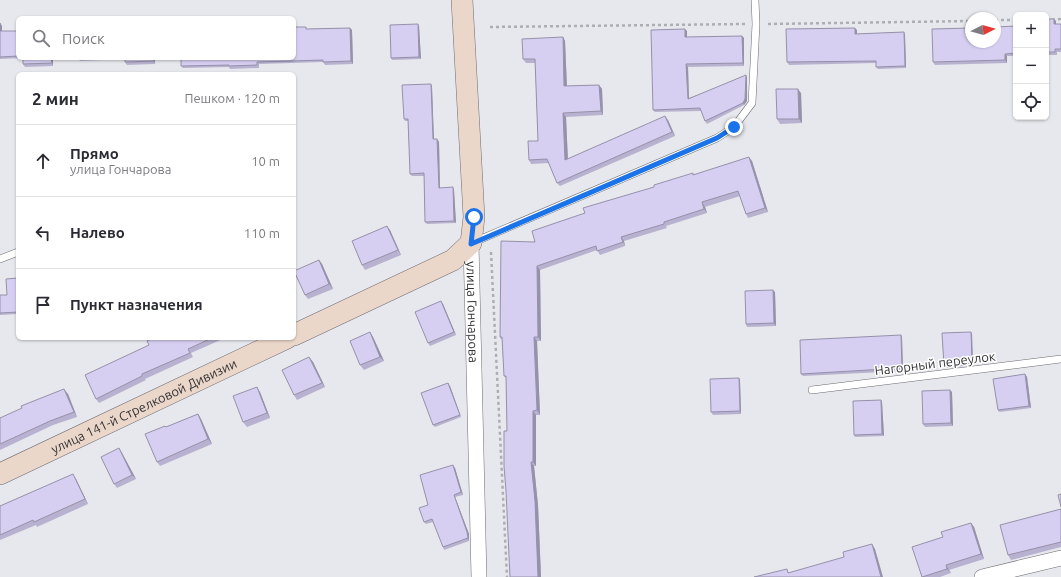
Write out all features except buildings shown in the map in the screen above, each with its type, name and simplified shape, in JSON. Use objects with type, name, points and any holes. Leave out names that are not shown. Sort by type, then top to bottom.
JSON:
[{"type":"main road","name":"улица Гончарова","points":[[462,0],[474,217],[471,244]]},
{"type":"main road","points":[[296,334],[453,260],[471,244]]},
{"type":"main road","name":"улица 141-й Стрелковой Дивизии","points":[[0,474],[283,340]]},
{"type":"street","name":"улица Гончарова","points":[[471,244],[479,577]]},
{"type":"street","points":[[982,577],[1061,558]]},
{"type":"lane","points":[[471,244],[717,138],[734,127],[752,103],[756,24],[755,0]]},
{"type":"lane","points":[[0,259],[16,253]]},
{"type":"lane","name":"Нагорный переулок","points":[[812,390],[1061,359]]},
{"type":"path","points":[[1001,20],[1013,20]]},
{"type":"path","points":[[1049,20],[1061,20]]},
{"type":"path","points":[[490,27],[965,21]]},
{"type":"path","points":[[491,252],[507,577]]},
{"type":"route","points":[[474,217],[471,244],[717,138],[734,127]]}]
